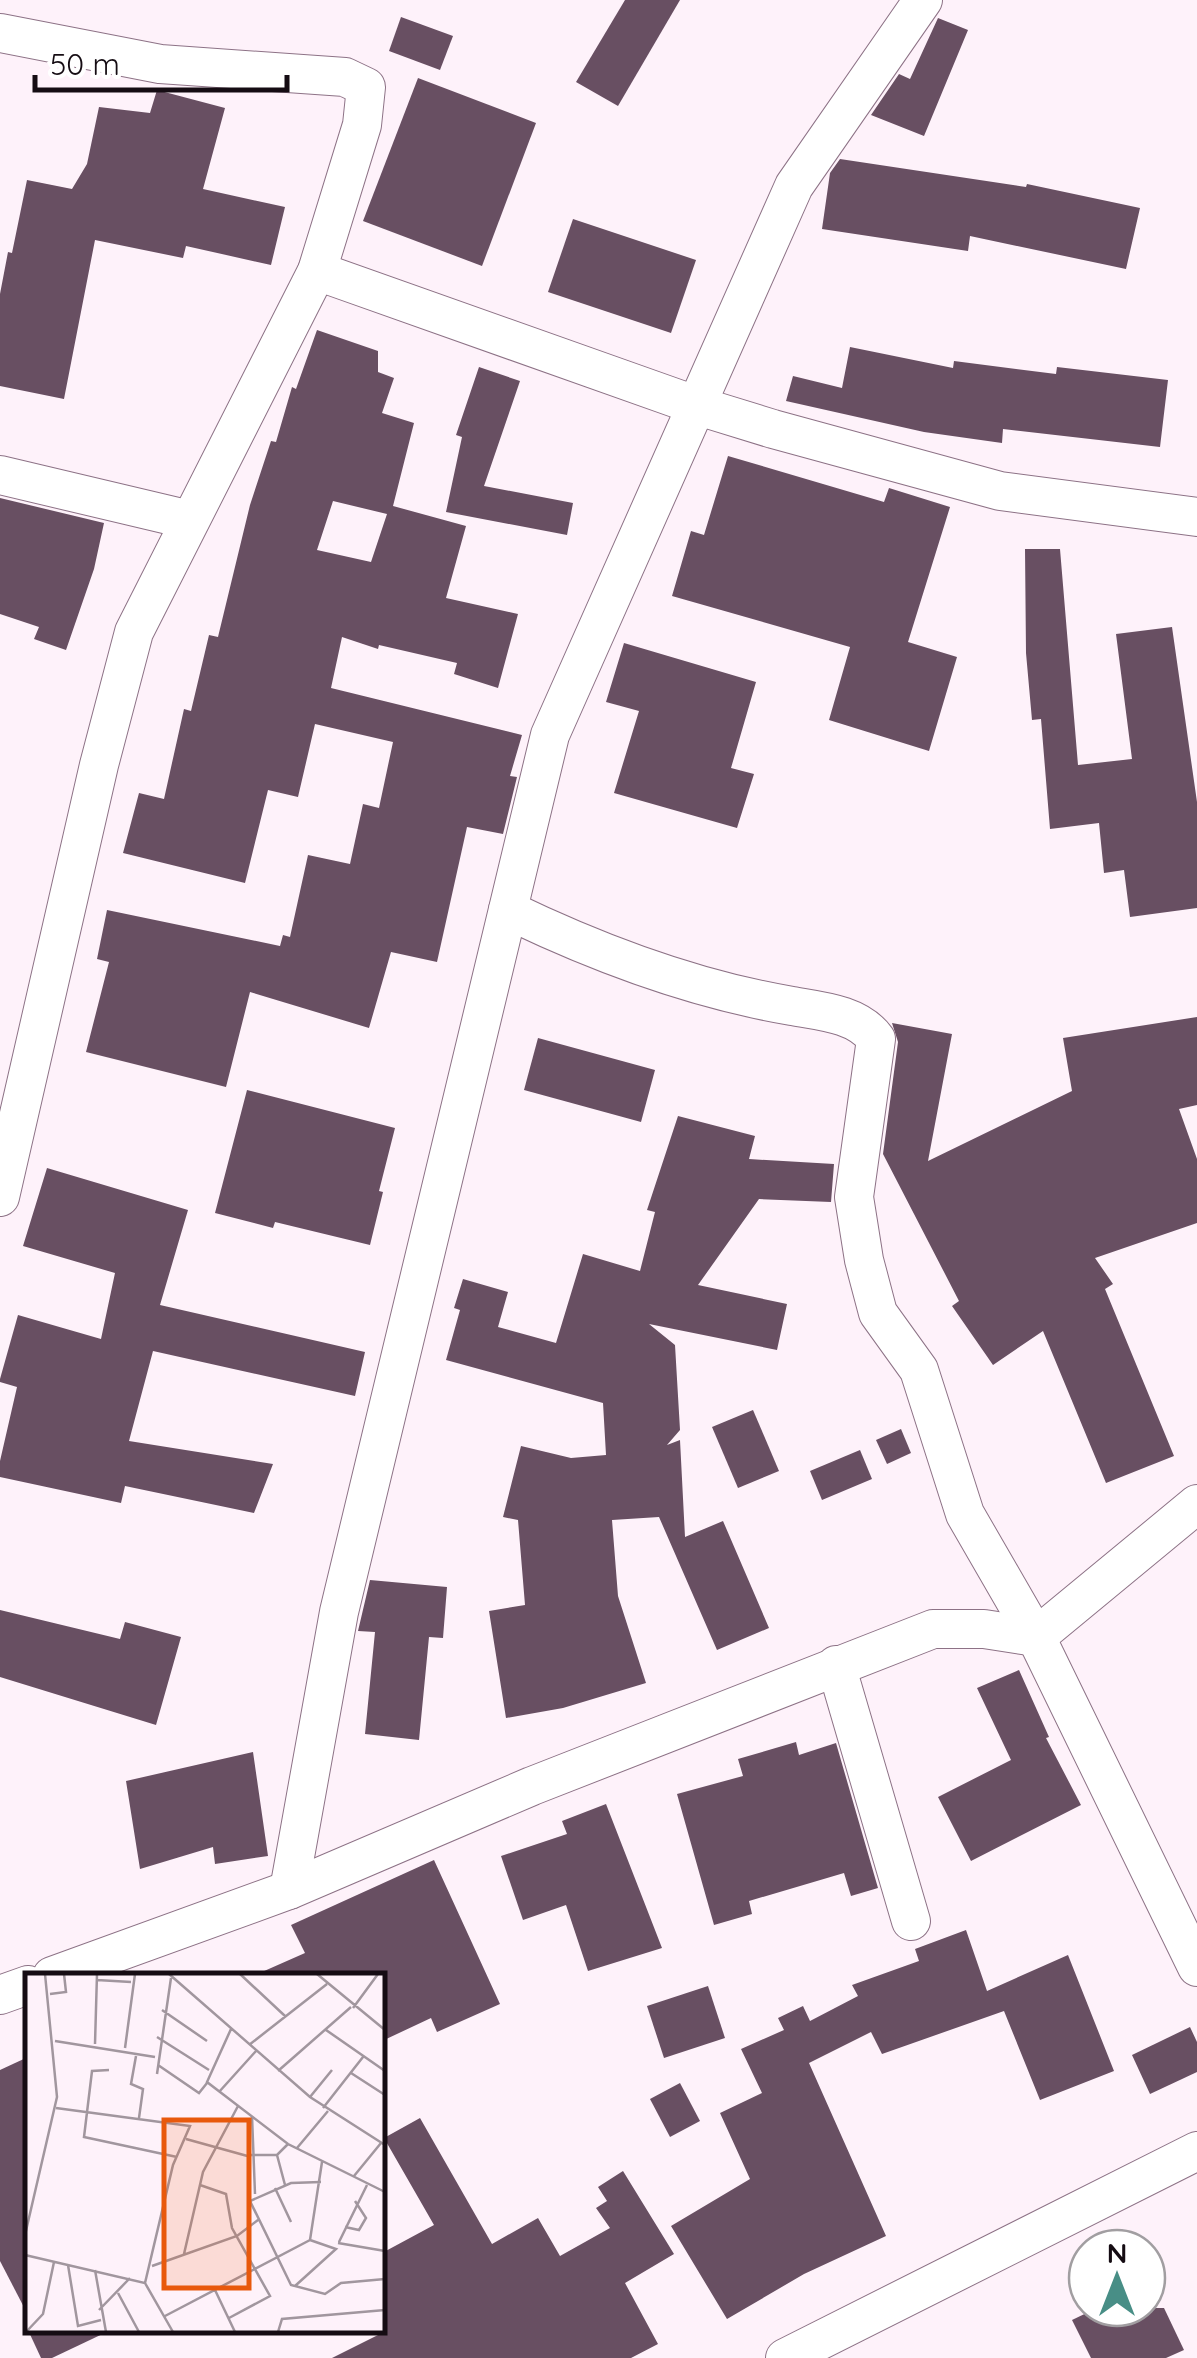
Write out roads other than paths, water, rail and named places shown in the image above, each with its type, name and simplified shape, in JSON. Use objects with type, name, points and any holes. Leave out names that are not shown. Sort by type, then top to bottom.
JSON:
[{"type":"street","points":[[289,1890],[339,1612],[550,736],[794,186],[923,0]]},
{"type":"street","points":[[0,34],[160,64],[344,77],[366,88],[362,125],[316,271],[134,632],[99,764],[0,1197]]},
{"type":"street","points":[[316,271],[695,405],[1000,492],[1197,517]]},
{"type":"street","points":[[0,475],[190,520]]},
{"type":"street","points":[[508,910],[618,960],[755,1000],[845,1018],[867,1026],[876,1039],[854,1196],[878,1313],[919,1370],[965,1514],[1036,1637],[1197,1966]]},
{"type":"street","points":[[60,1973],[289,1890],[532,1786],[933,1629],[972,1628],[1036,1637],[1197,1504]]},
{"type":"street","points":[[836,1665],[912,1921]]},
{"type":"street","points":[[0,1995],[25,1985]]},
{"type":"street","points":[[785,2358],[1197,2152]]}]
